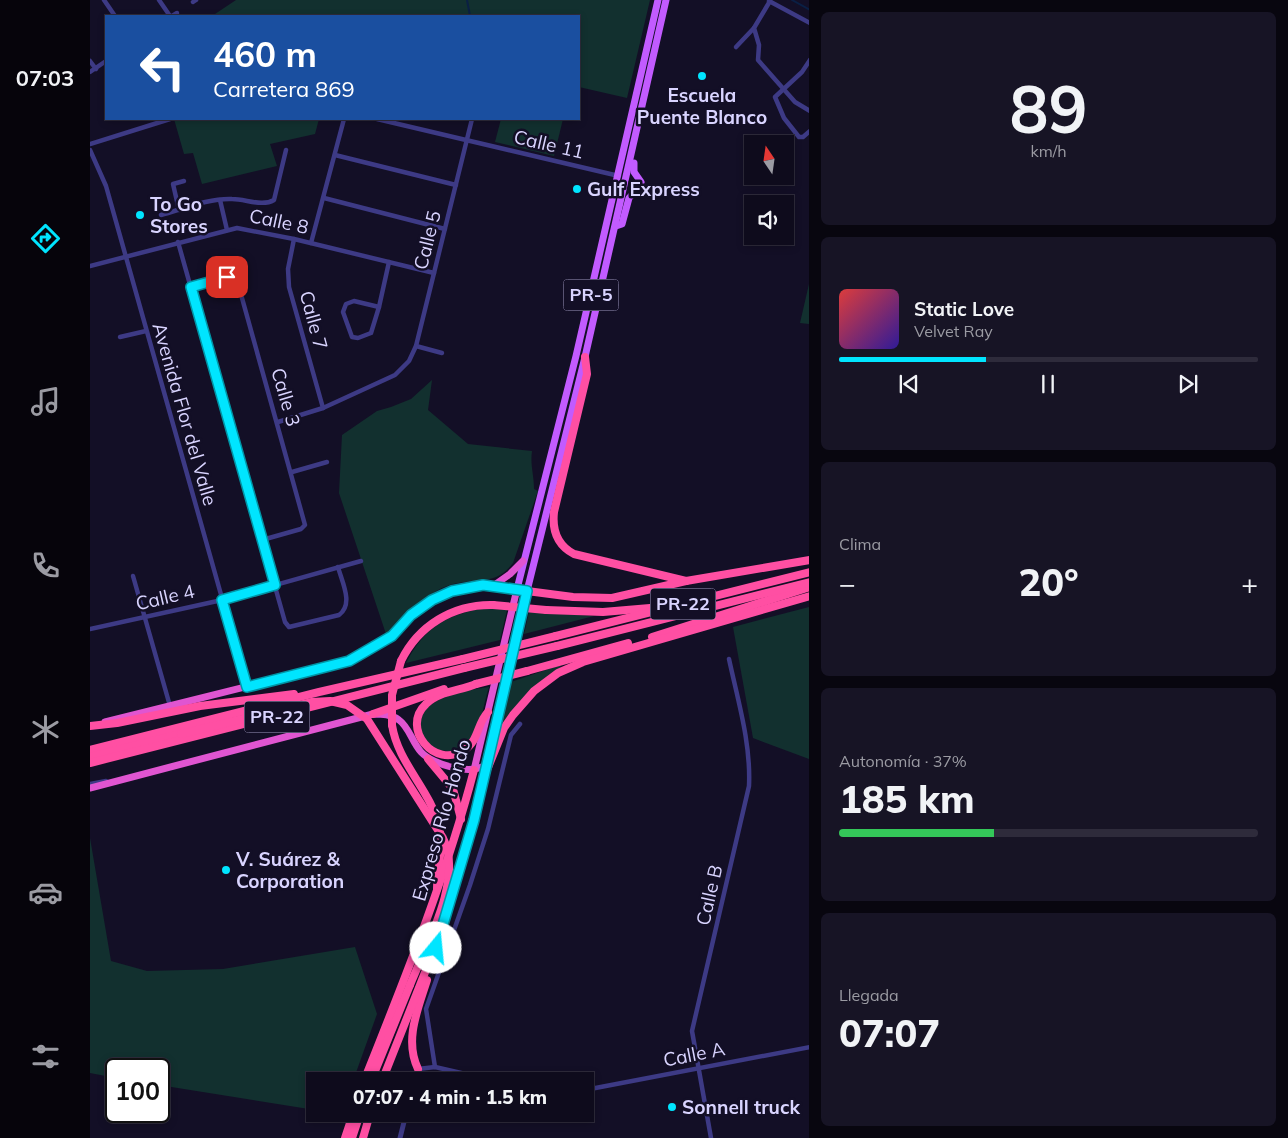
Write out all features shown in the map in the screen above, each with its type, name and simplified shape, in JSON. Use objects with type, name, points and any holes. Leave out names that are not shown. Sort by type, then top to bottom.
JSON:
[{"type":"highway","points":[[585,357],[587,374],[554,512],[553,525],[556,536],[563,546],[574,554],[686,581]]},
{"type":"highway","points":[[90,726],[349,661],[392,636],[411,615],[432,600],[469,586],[493,586],[601,599],[686,581],[809,560]]},
{"type":"highway","points":[[493,586],[510,574],[523,561]]},
{"type":"highway","name":"PR-22","points":[[90,750],[318,692],[463,659],[809,572]]},
{"type":"highway","name":"PR-22","points":[[90,763],[809,582]]},
{"type":"highway","points":[[90,788],[373,714],[434,692],[476,684],[662,634],[809,587]]},
{"type":"highway","name":"Expreso Río Hondo","points":[[368,1072],[436,899],[461,821],[516,589]]},
{"type":"highway","name":"Expreso Río Hondo","points":[[386,1072],[441,932],[470,836],[488,766],[527,591]]},
{"type":"highway","points":[[428,758],[474,770],[488,766],[504,728],[513,714],[534,691],[566,669],[590,659],[809,596]]},
{"type":"highway","points":[[436,899],[442,853],[440,828],[431,804],[400,754],[392,725],[392,695],[401,661],[418,636],[439,619],[464,608],[492,605],[546,610],[603,612],[669,607]]},
{"type":"highway","points":[[476,684],[439,696],[427,703],[421,710],[417,720],[419,737],[426,747],[437,754],[446,756],[460,753],[474,741],[482,718],[488,712]]},
{"type":"highway","points":[[90,726],[116,723],[200,706],[262,697],[318,692]]},
{"type":"highway","points":[[90,757],[318,701],[347,705],[367,719],[443,838],[449,853],[451,871],[446,891],[375,1072]]},
{"type":"highway","points":[[373,714],[392,716],[401,721],[416,745],[453,789],[461,821]]},
{"type":"highway","points":[[418,1069],[410,1039],[441,932]]},
{"type":"highway","points":[[346,1138],[351,1122]]},
{"type":"highway","points":[[352,1138],[357,1122]]},
{"type":"highway","points":[[363,1138],[368,1122]]},
{"type":"main road","name":"PR-5","points":[[516,589],[570,382],[619,176],[634,99],[658,0]]},
{"type":"main road","name":"PR-5","points":[[527,591],[566,439],[627,180],[666,0]]},
{"type":"main road","points":[[616,226],[622,224],[629,198],[640,184],[634,172],[632,154]]},
{"type":"main road","points":[[566,439],[564,429],[573,388],[570,382]]},
{"type":"street","points":[[104,0],[114,15]]},
{"type":"street","points":[[159,0],[170,15]]},
{"type":"street","points":[[736,48],[754,28],[769,1],[809,23]]},
{"type":"street","points":[[172,15],[177,12]]},
{"type":"street","points":[[754,28],[759,45],[758,60],[795,102],[809,111]]},
{"type":"street","points":[[90,60],[96,69]]},
{"type":"street","points":[[809,60],[802,72],[775,97],[784,118],[799,136],[803,137],[809,131]]},
{"type":"street","points":[[90,72],[105,62]]},
{"type":"street","points":[[90,144],[167,120]]},
{"type":"street","points":[[312,243],[344,120]]},
{"type":"street","name":"Calle 11","points":[[381,120],[619,176],[627,180]]},
{"type":"street","name":"Calle 5","points":[[278,422],[323,408],[395,375],[409,361],[416,346],[472,120]]},
{"type":"street","name":"Avenida Flor del Valle","points":[[90,150],[106,186],[247,687]]},
{"type":"street","points":[[160,215],[220,200],[232,199],[268,203],[274,200],[286,150]]},
{"type":"street","points":[[335,155],[456,185]]},
{"type":"street","points":[[180,210],[173,184],[184,181]]},
{"type":"street","points":[[324,198],[445,229]]},
{"type":"street","points":[[220,200],[227,230]]},
{"type":"street","name":"Calle 8","points":[[90,266],[238,228],[312,243],[434,274]]},
{"type":"street","name":"Calle 7","points":[[294,239],[288,269],[289,287],[323,408]]},
{"type":"street","points":[[178,242],[285,622],[289,627],[339,615],[345,611],[348,603],[338,567]]},
{"type":"street","points":[[378,307],[354,301],[346,304],[343,312],[352,337],[358,338],[370,333],[378,307],[389,262]]},
{"type":"street","name":"Calle 3","points":[[191,287],[227,277],[237,280],[278,422],[305,525],[301,529],[262,540]]},
{"type":"street","points":[[120,337],[146,331]]},
{"type":"street","points":[[416,346],[442,353]]},
{"type":"street","points":[[292,472],[327,462]]},
{"type":"street","name":"Calle 4","points":[[90,628],[222,600],[361,561]]},
{"type":"street","points":[[133,576],[170,706]]},
{"type":"street","name":"Calle B","points":[[711,1138],[692,1031],[749,786],[749,751],[729,659]]},
{"type":"street","points":[[435,1067],[426,1009],[470,886],[488,829],[510,736],[520,724]]},
{"type":"street","points":[[90,784],[192,760]]},
{"type":"street","name":"Calle A","points":[[594,1088],[809,1047]]},
{"type":"street","points":[[417,1072],[418,1069],[435,1067],[457,1072]]},
{"type":"street","points":[[400,1138],[404,1122]]},
{"type":"green space","points":[[236,0],[650,0],[627,98],[580,87],[580,15],[214,15]]},
{"type":"green space","points":[[174,120],[319,120],[315,134],[270,144],[277,166],[202,184],[193,153],[184,154]]},
{"type":"green space","points":[[501,120],[563,120],[554,156],[495,142]]},
{"type":"green space","points":[[809,284],[809,324],[800,323]]},
{"type":"green space","points":[[432,380],[428,410],[468,444],[532,451],[531,461],[534,489],[538,491],[513,563],[506,571],[492,578],[459,583],[441,589],[415,605],[386,634],[339,493],[342,435],[377,411],[411,399]]},
{"type":"green space","points":[[809,607],[809,759],[753,738],[733,627]]},
{"type":"green space","points":[[488,608],[507,610],[500,640],[406,663],[421,640],[439,624],[461,614]]},
{"type":"green space","points":[[529,612],[594,616],[524,634]]},
{"type":"green space","points":[[560,665],[561,668],[528,692],[502,724],[500,723],[511,682]]},
{"type":"green space","points":[[489,687],[481,718],[474,735],[463,746],[452,751],[441,750],[431,746],[424,738],[420,728],[421,718],[427,708],[448,696]]},
{"type":"green space","points":[[90,838],[111,961],[147,971],[223,969],[355,947],[377,1014],[356,1072],[306,1072],[306,1109],[170,1087],[170,1058],[105,1058],[105,1076],[90,1073]]},
{"type":"waterway","points":[[467,0],[470,15]]},
{"type":"waterway","points":[[792,0],[809,9]]},
{"type":"place","name":"Escuela Puente Blanco","points":[[702,76]]},
{"type":"place","name":"Gulf Express","points":[[577,189]]},
{"type":"place","name":"To Go Stores","points":[[140,215]]},
{"type":"place","name":"V. Suárez & Corporation","points":[[226,870]]},
{"type":"place","name":"Sonnell truck","points":[[672,1107]]},
{"type":"route","points":[[227,277],[191,287],[275,585],[222,600],[247,687],[349,661],[392,636],[411,615],[432,600],[452,591],[469,586],[483,585],[527,591],[487,770],[451,904],[436,948]]}]
